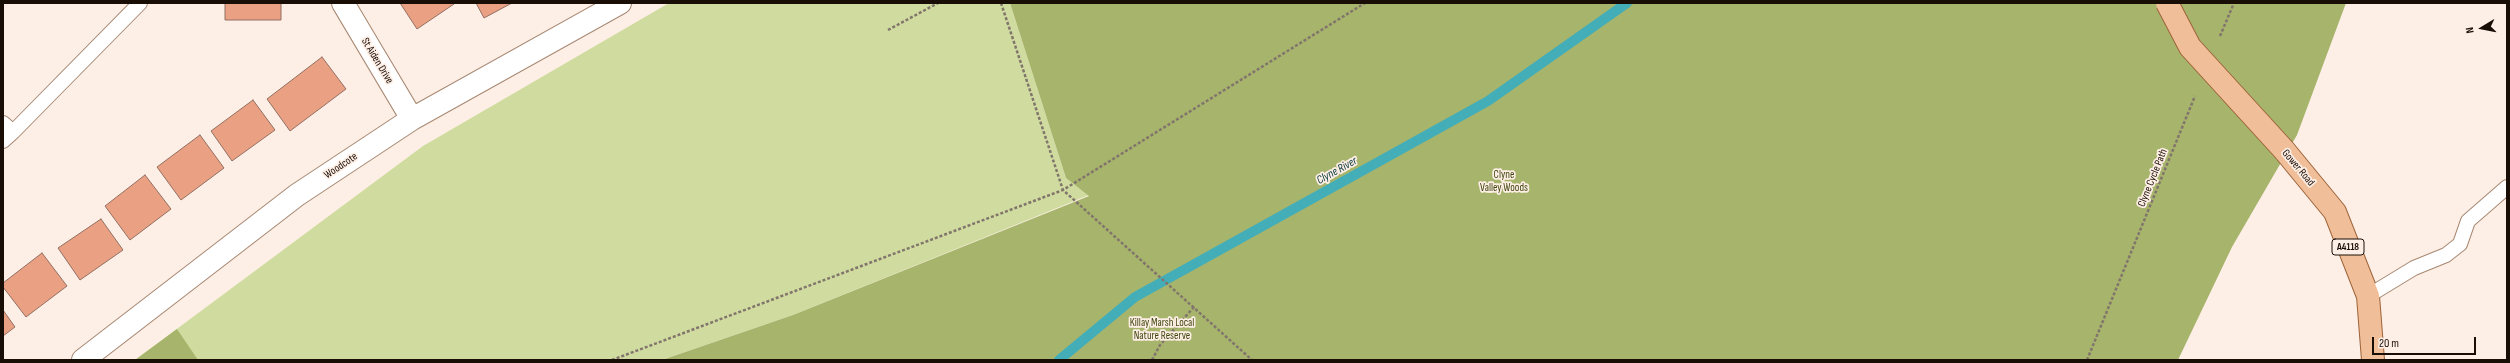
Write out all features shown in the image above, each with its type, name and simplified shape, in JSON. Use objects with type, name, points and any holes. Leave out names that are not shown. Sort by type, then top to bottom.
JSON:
[{"type":"main road","name":"Gower Road","points":[[2167,3],[2190,47],[2284,150],[2335,212],[2368,296],[2373,360]]},
{"type":"street","name":"St Aiden Drive","points":[[343,3],[412,119]]},
{"type":"street","name":"Woodcote","points":[[83,360],[297,194],[412,119],[620,3]]},
{"type":"lane","points":[[6,132],[140,3]]},
{"type":"lane","points":[[2368,296],[2414,268],[2446,255],[2460,244],[2468,221],[2507,187]]},
{"type":"path","points":[[888,30],[938,3]]},
{"type":"path","points":[[1001,3],[1063,190],[1252,360]]},
{"type":"path","points":[[612,360],[1063,190],[1366,3]]},
{"type":"path","points":[[2219,39],[2234,3]]},
{"type":"path","name":"Clyne Cycle Path","points":[[2087,360],[2198,90]]},
{"type":"path","points":[[1152,360],[1160,345],[1194,307]]},
{"type":"green space","points":[[669,3],[1010,3],[1066,178],[1089,195],[793,315],[662,360],[135,360],[423,146]]},
{"type":"green space","name":"Clyne Valley Woods","points":[[1010,3],[2346,3],[2297,135],[2232,247],[2178,360],[662,360],[793,315],[1089,196],[1066,178]]},
{"type":"green space","points":[[177,329],[198,360],[135,360]]},
{"type":"building","points":[[225,3],[281,3],[281,20],[225,20]]},
{"type":"building","points":[[400,3],[454,3],[454,4],[417,29]]},
{"type":"building","points":[[476,3],[512,3],[484,18]]},
{"type":"building","points":[[322,57],[346,89],[290,131],[267,99]]},
{"type":"building","points":[[253,100],[275,130],[232,161],[211,131]]},
{"type":"building","points":[[200,135],[224,168],[181,200],[157,167]]},
{"type":"building","points":[[145,175],[171,209],[130,240],[105,206]]},
{"type":"building","points":[[101,219],[123,250],[80,280],[58,248]]},
{"type":"building","points":[[42,253],[67,286],[26,317],[3,287],[3,283]]},
{"type":"building","points":[[3,310],[15,327],[3,336]]},
{"type":"waterway","name":"Clyne River","points":[[1059,360],[1135,297],[1488,101],[1627,3]]},
{"type":"park label","name":"Killay Marsh Local Nature Reserve","points":[[1162,329]]}]
